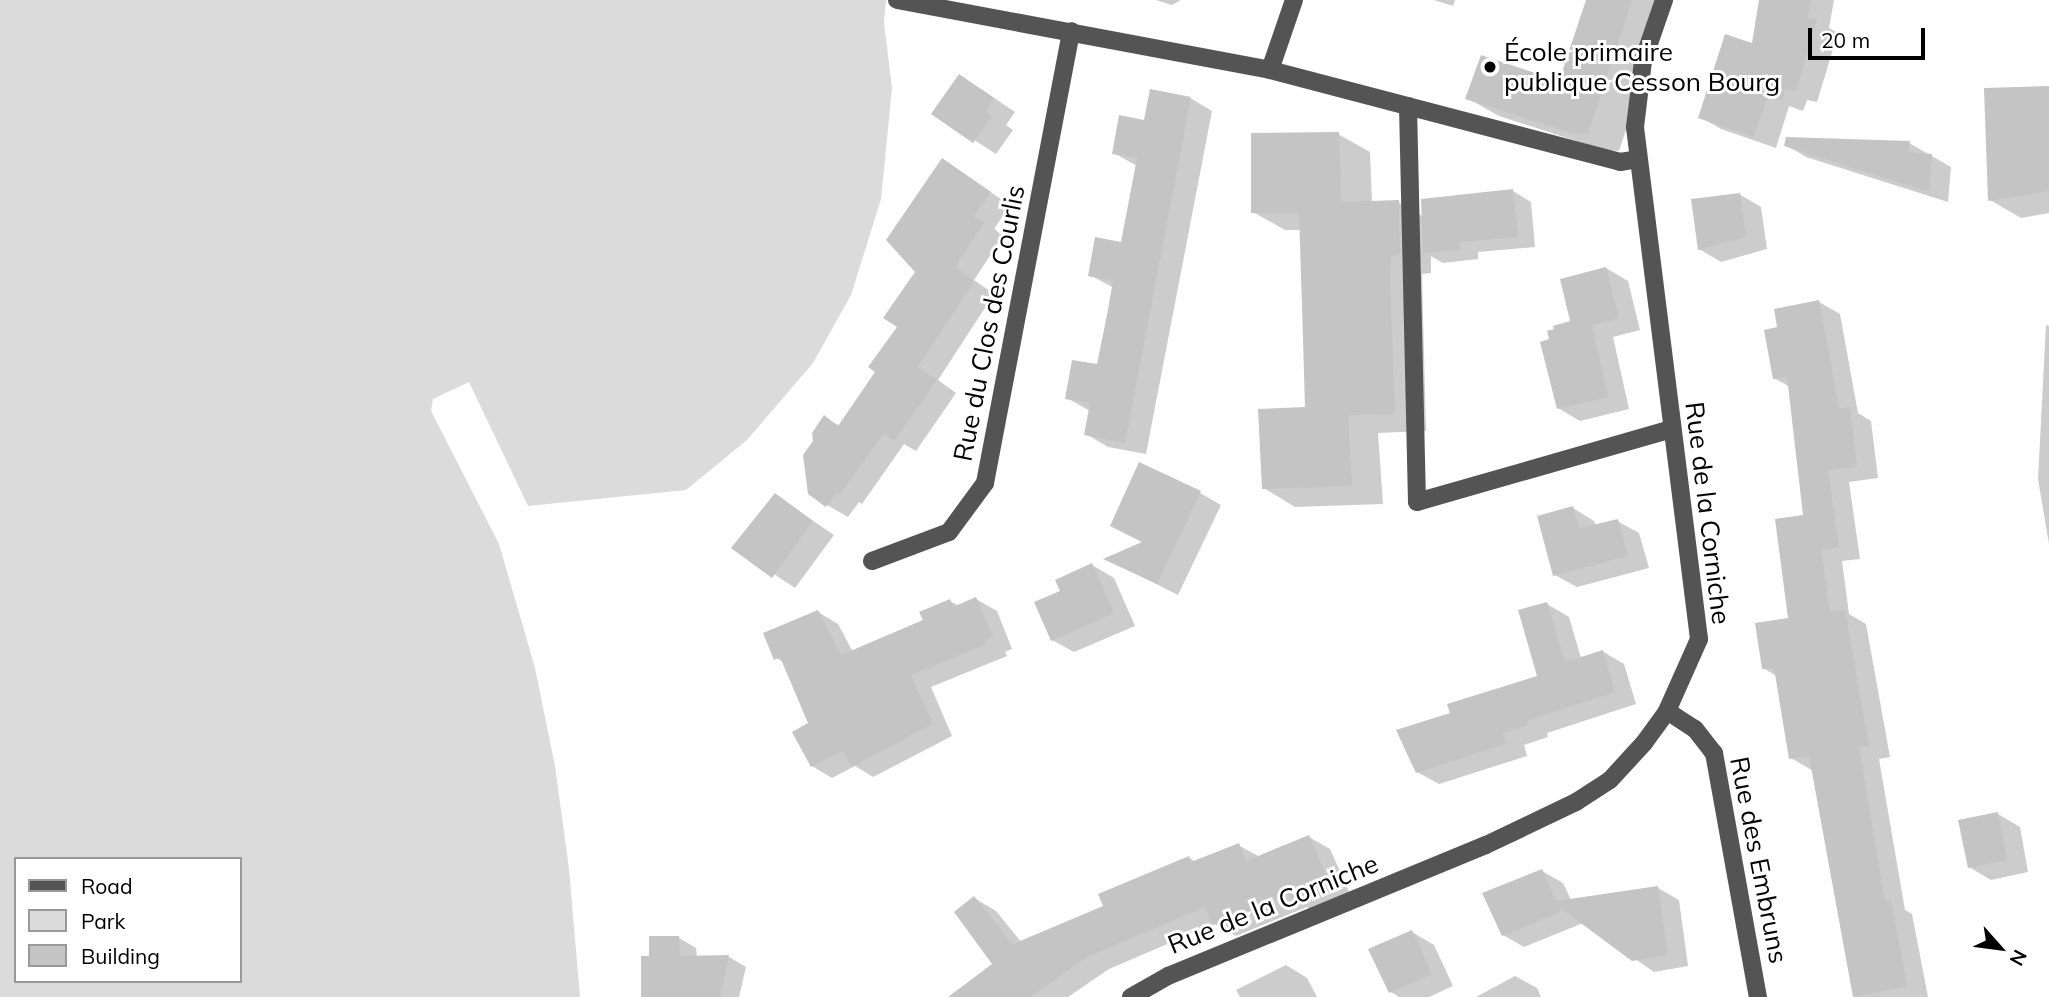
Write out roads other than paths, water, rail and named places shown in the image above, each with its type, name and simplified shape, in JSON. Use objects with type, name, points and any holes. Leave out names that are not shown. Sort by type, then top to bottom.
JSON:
[{"type":"street","points":[[897,0],[1270,70],[1620,162],[1638,159]]},
{"type":"street","points":[[1270,70],[1294,0]]},
{"type":"street","name":"Rue de la Corniche","points":[[1131,997],[1168,976],[1486,845],[1576,802],[1610,780],[1644,743],[1667,711],[1699,639],[1634,127],[1643,61],[1664,0]]},
{"type":"street","name":"Rue du Clos des Courlis","points":[[872,561],[949,533],[985,483],[1071,31]]},
{"type":"street","points":[[1408,106],[1417,502],[1671,429]]},
{"type":"street","name":"Rue des Embruns","points":[[1667,711],[1695,729],[1714,753],[1758,997]]},
{"type":"place","name":"École primaire publique Cesson Bourg","points":[[1490,67]]}]
